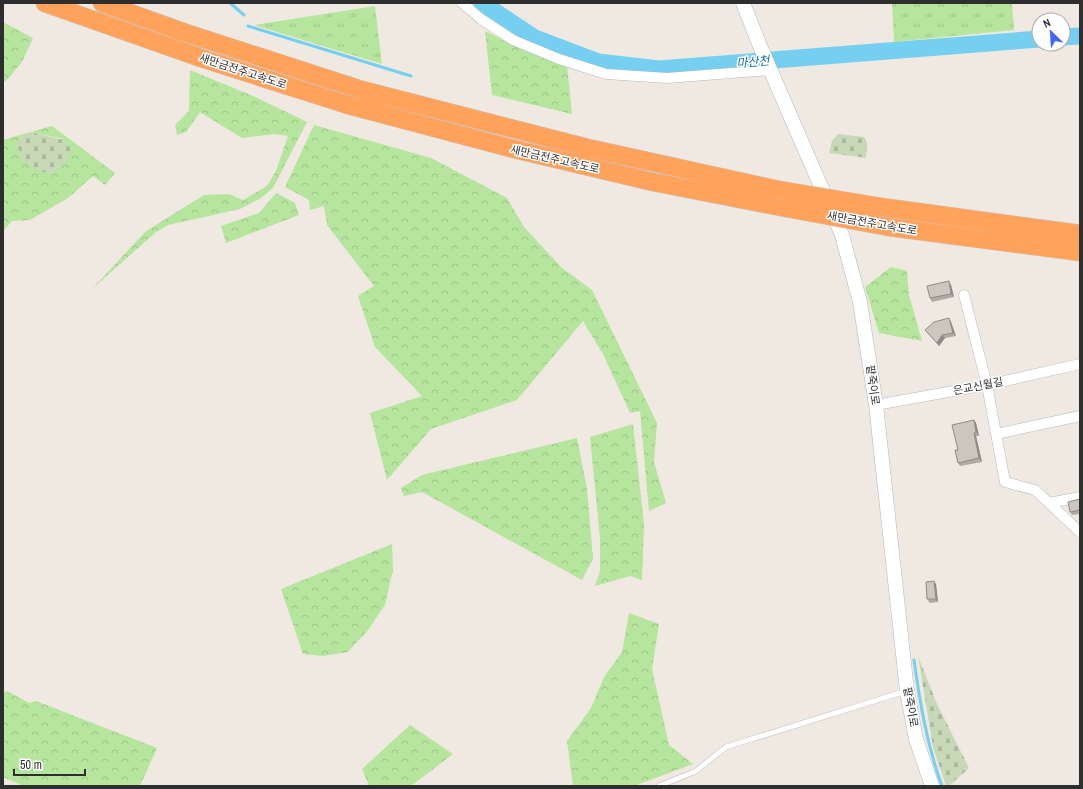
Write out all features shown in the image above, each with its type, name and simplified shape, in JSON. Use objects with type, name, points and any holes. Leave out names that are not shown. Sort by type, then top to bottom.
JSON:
[{"type":"highway","name":"새만금전주고속도로","points":[[45,3],[201,58],[355,107],[514,149],[638,178],[890,227],[1080,252]]},
{"type":"highway","name":"새만금전주고속도로","points":[[102,3],[186,33],[362,90],[588,148],[780,190],[881,207],[1075,232]]},
{"type":"street","points":[[462,3],[481,19],[513,40],[559,59],[606,74],[667,78],[770,68]]},
{"type":"street","name":"팥죽이로","points":[[742,3],[842,235],[860,302],[876,405],[907,691],[916,739],[932,786]]},
{"type":"street","points":[[964,295],[987,385],[1004,482],[1035,490],[1080,532]]},
{"type":"street","name":"은교신월길","points":[[876,405],[987,385],[1080,364]]},
{"type":"street","points":[[996,434],[1080,416]]},
{"type":"street","points":[[1049,503],[1080,497]]},
{"type":"lane","points":[[659,786],[696,771],[726,748],[907,691]]},
{"type":"green space","points":[[892,3],[1012,3],[1014,30],[894,42]]},
{"type":"green space","points":[[375,6],[382,64],[254,25]]},
{"type":"green space","points":[[3,22],[33,38],[22,62],[6,81],[3,82]]},
{"type":"green space","points":[[485,31],[520,48],[567,66],[572,114],[492,95]]},
{"type":"green space","points":[[190,70],[253,96],[307,122],[273,188],[261,198],[240,209],[168,225],[156,232],[92,289],[146,231],[204,195],[229,194],[243,200],[267,186],[276,171],[288,136],[275,134],[242,138],[200,112],[186,132],[177,135],[175,125],[189,111]]},
{"type":"green space","points":[[314,125],[431,158],[507,198],[524,227],[562,268],[592,290],[657,423],[654,462],[666,503],[649,511],[640,411],[630,413],[604,356],[583,321],[517,400],[431,429],[387,480],[370,413],[422,396],[375,347],[358,296],[374,286],[327,225],[324,206],[310,210],[309,200],[285,187]]},
{"type":"green space","points":[[52,126],[115,173],[105,185],[93,176],[68,198],[30,220],[12,221],[3,231],[3,140],[23,134],[17,142],[64,139],[30,132]]},
{"type":"green space","points":[[30,132],[64,140],[72,150],[65,164],[50,174],[34,169],[21,159],[17,142],[23,134]]},
{"type":"green space","points":[[838,134],[864,137],[867,142],[866,158],[829,153],[832,141]]},
{"type":"green space","points":[[276,193],[295,203],[299,215],[226,243],[221,226],[259,213]]},
{"type":"green space","points":[[891,267],[907,271],[909,295],[922,341],[879,333],[865,287]]},
{"type":"green space","points":[[633,424],[644,524],[642,580],[630,576],[595,586],[600,571],[600,538],[590,437]]},
{"type":"green space","points":[[577,438],[587,489],[593,559],[582,580],[422,492],[404,496],[401,488],[422,475]]},
{"type":"green space","points":[[392,544],[393,570],[385,605],[368,630],[348,652],[323,656],[303,654],[281,589]]},
{"type":"green space","points":[[629,613],[659,624],[652,669],[669,745],[693,764],[634,786],[573,786],[567,741],[591,708],[604,677],[622,652]]},
{"type":"green space","points":[[918,656],[937,704],[969,768],[949,786],[946,786],[933,747]]},
{"type":"green space","points":[[7,691],[29,703],[36,701],[157,748],[140,786],[24,786],[3,777],[3,693]]},
{"type":"green space","points":[[410,725],[453,754],[411,786],[369,786],[362,769]]},
{"type":"building","points":[[949,281],[951,294],[930,298],[927,286]]},
{"type":"building","points":[[949,318],[953,333],[942,335],[937,343],[925,330],[934,322]]},
{"type":"building","points":[[974,420],[976,432],[974,433],[979,458],[958,463],[955,450],[958,450],[952,425]]},
{"type":"building","points":[[1080,499],[1080,510],[1070,512],[1068,502]]},
{"type":"building","points":[[934,581],[936,599],[927,599],[926,582]]},
{"type":"waterway","points":[[230,3],[244,15]]},
{"type":"waterway","name":"마산천","points":[[482,3],[535,38],[598,62],[659,69],[1031,40]]},
{"type":"waterway","points":[[248,26],[411,76]]},
{"type":"waterway","name":"마산천","points":[[1071,37],[1080,36]]},
{"type":"waterway","points":[[914,660],[925,724],[932,755],[942,786]]}]
